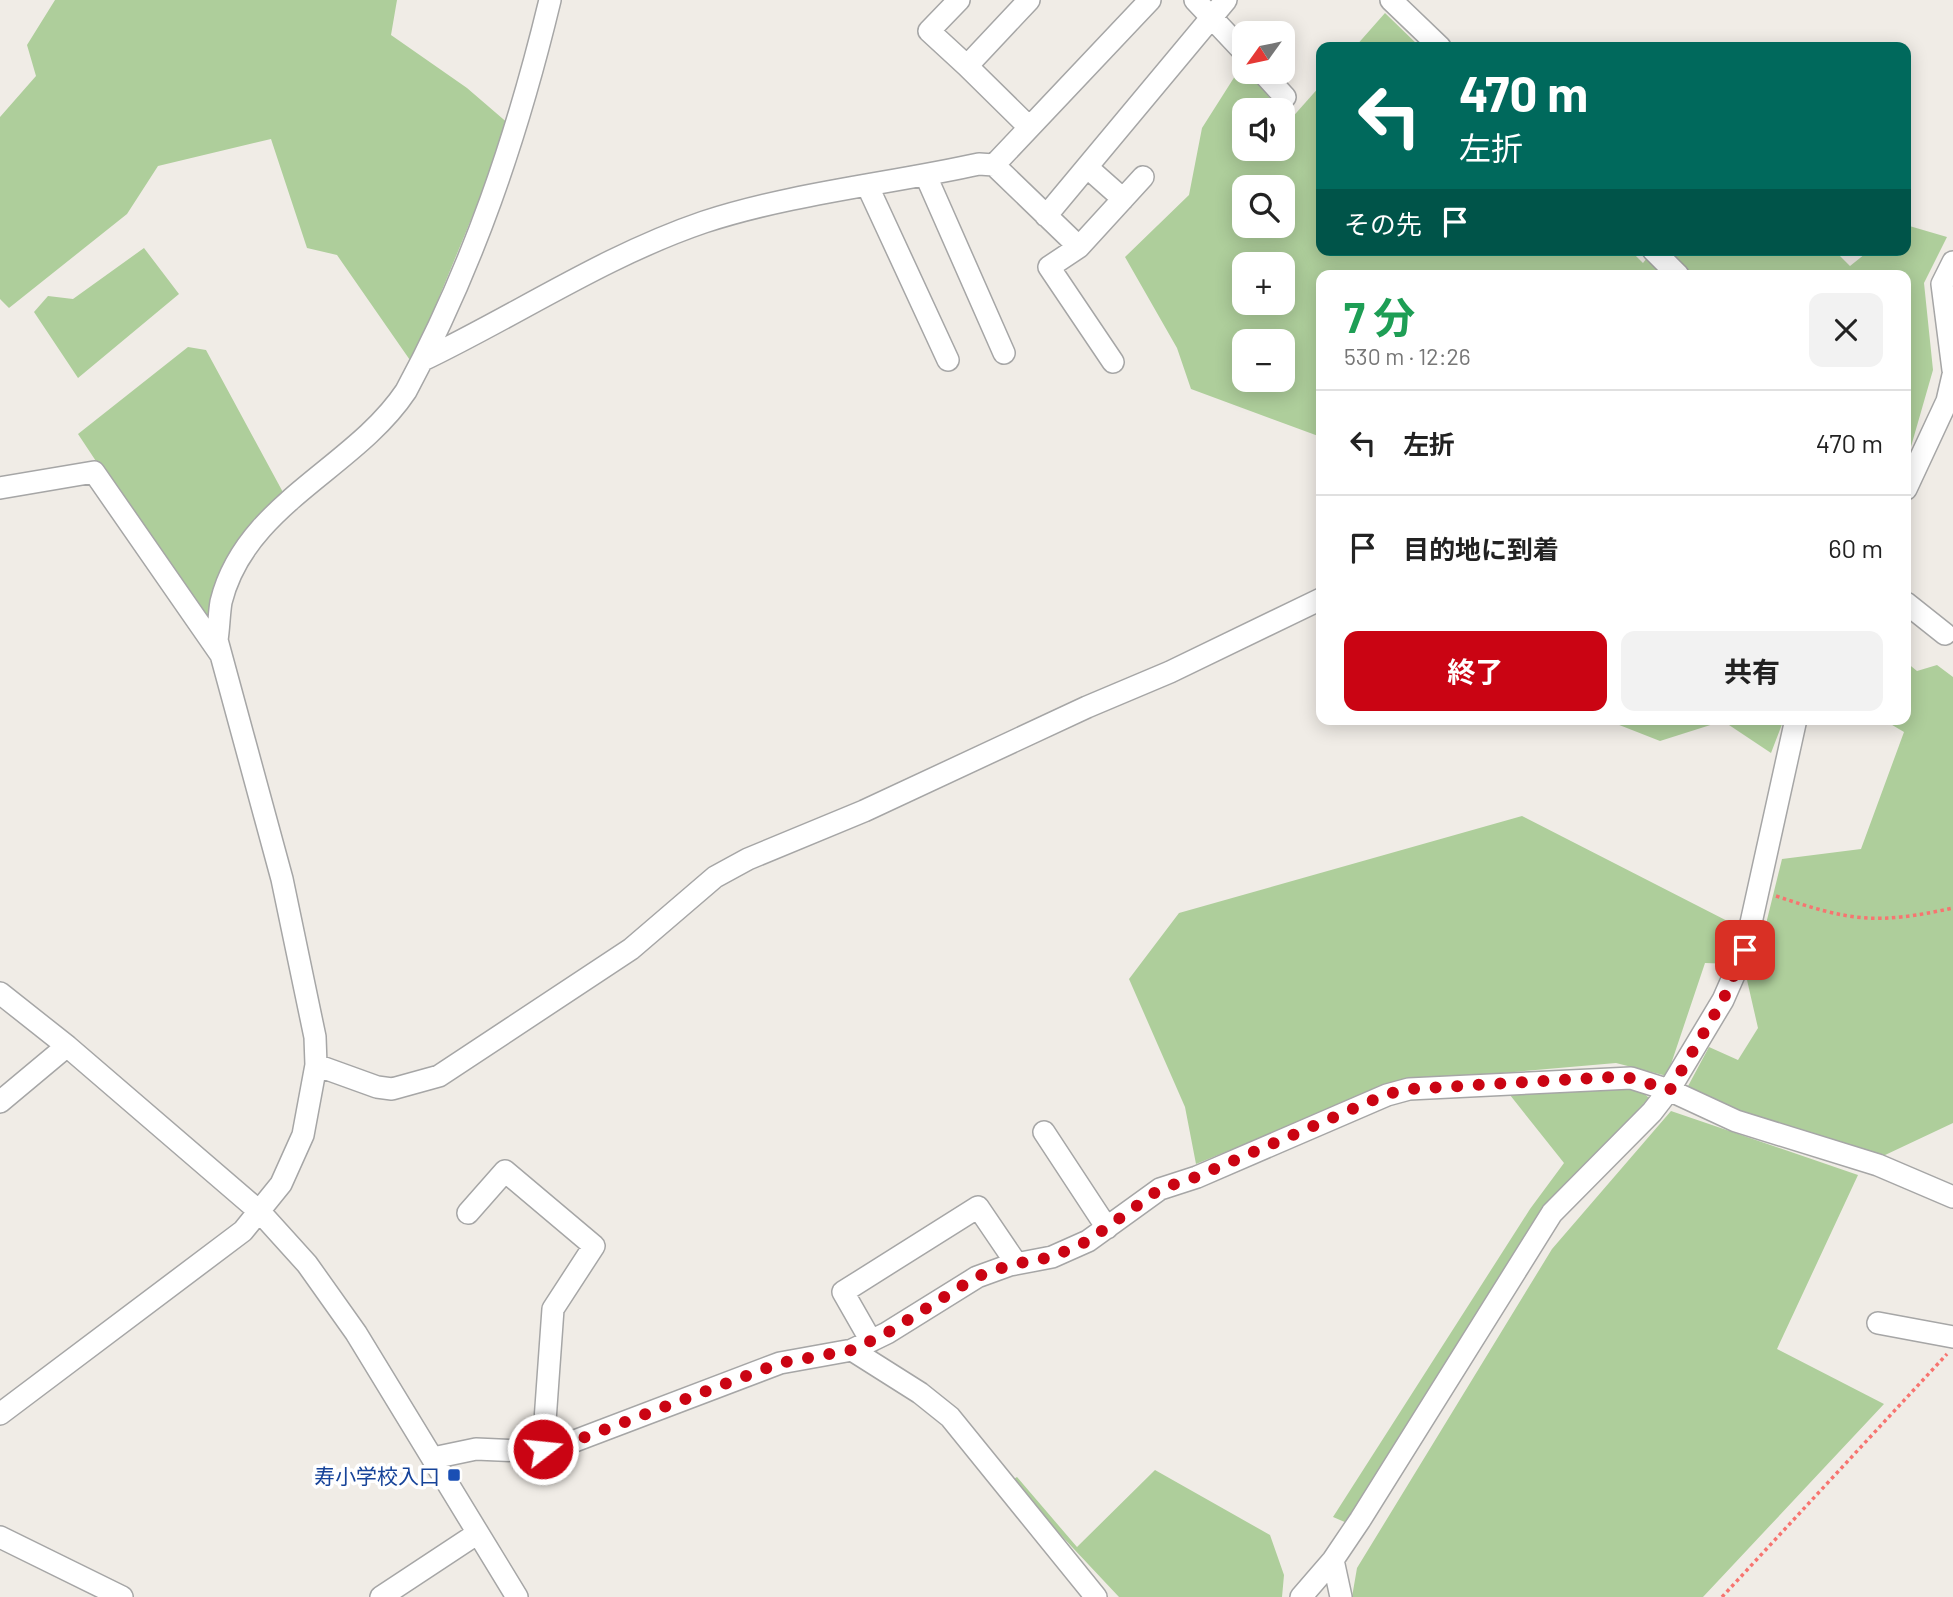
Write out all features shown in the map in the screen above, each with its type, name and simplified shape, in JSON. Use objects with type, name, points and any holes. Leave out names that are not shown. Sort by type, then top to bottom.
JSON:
[{"type":"street","points":[[0,1414],[226,1245],[273,1196],[293,1161],[310,1105],[316,1065],[311,1009],[217,640],[222,601],[249,544],[275,512],[338,463],[396,407],[423,360],[490,209],[521,115],[550,0]]},
{"type":"street","points":[[959,0],[929,31],[1029,127]]},
{"type":"street","points":[[967,66],[1028,0]]},
{"type":"street","points":[[993,165],[1150,0]]},
{"type":"street","points":[[1195,0],[1232,39]]},
{"type":"street","points":[[1046,216],[1226,0]]},
{"type":"street","points":[[1391,0],[1435,42]]},
{"type":"street","points":[[1273,84],[1285,97]]},
{"type":"street","points":[[423,360],[521,310],[590,269],[645,244],[705,222],[774,202],[868,187],[979,164],[993,165],[1079,247]]},
{"type":"street","points":[[1088,168],[1123,199]]},
{"type":"street","points":[[926,176],[1004,353]]},
{"type":"street","points":[[1113,362],[1049,267],[1079,247],[1143,177]]},
{"type":"street","points":[[868,187],[948,360]]},
{"type":"street","points":[[1659,256],[1673,270]]},
{"type":"street","points":[[1911,478],[1947,401],[1953,373],[1942,284],[1953,262]]},
{"type":"street","points":[[0,488],[94,472],[209,642],[223,657]]},
{"type":"street","points":[[316,1065],[377,1087],[392,1089],[439,1076],[631,949],[706,884],[748,859],[864,811],[1087,707],[1170,672],[1316,600]]},
{"type":"street","points":[[1911,607],[1945,634]]},
{"type":"street","points":[[1301,1597],[1333,1560],[1552,1213],[1652,1112],[1670,1090],[1723,1000],[1745,950],[1795,725]]},
{"type":"street","points":[[0,993],[67,1046],[260,1212],[307,1264],[333,1298],[517,1597]]},
{"type":"street","points":[[0,1102],[67,1046]]},
{"type":"street","points":[[433,1458],[476,1449],[543,1449],[572,1442],[780,1363],[861,1345],[976,1277],[1016,1264],[1052,1257],[1088,1241],[1160,1189],[1196,1177],[1387,1094],[1409,1089],[1631,1078],[1670,1090],[1736,1121],[1878,1165],[1953,1197]]},
{"type":"street","points":[[1044,1132],[1107,1228]]},
{"type":"street","points":[[468,1213],[505,1171],[594,1246],[553,1310],[543,1449]]},
{"type":"street","points":[[1016,1264],[978,1207],[843,1292],[861,1345],[950,1417],[1096,1597]]},
{"type":"street","points":[[1878,1323],[1953,1337]]},
{"type":"street","points":[[381,1597],[478,1533]]},
{"type":"street","points":[[0,1537],[122,1597]]},
{"type":"street","points":[[1333,1560],[1341,1597]]},
{"type":"path","points":[[1771,894],[1824,912],[1873,920],[1899,919],[1953,908]]},
{"type":"path","points":[[1722,1597],[1953,1347]]},
{"type":"green space","points":[[55,0],[397,0],[391,35],[467,88],[510,125],[412,363],[337,255],[307,248],[271,139],[158,166],[127,214],[9,308],[0,299],[0,117],[36,76],[27,45]]},
{"type":"green space","points":[[1385,13],[1415,42],[1359,42]]},
{"type":"green space","points":[[1232,81],[1232,84],[1258,84],[1270,98],[1232,98],[1232,161],[1295,161],[1295,114],[1316,91],[1316,256],[1636,256],[1643,263],[1648,256],[1840,256],[1850,266],[1862,256],[1911,256],[1911,226],[1947,237],[1924,283],[1933,370],[1911,447],[1911,270],[1316,270],[1316,435],[1191,389],[1177,348],[1125,257],[1189,195],[1202,128]]},
{"type":"green space","points":[[144,248],[179,294],[78,378],[34,312],[48,296],[73,299]]},
{"type":"green space","points":[[188,347],[206,350],[285,496],[241,540],[204,624],[78,434]]},
{"type":"green space","points":[[1937,665],[1953,677],[1953,1123],[1883,1156],[1735,1112],[1687,1088],[1709,1047],[1738,1060],[1758,1028],[1747,980],[1765,928],[1782,859],[1861,849],[1904,732],[1892,725],[1911,725],[1911,666],[1917,671]]},
{"type":"green space","points":[[1619,725],[1710,725],[1660,741]]},
{"type":"green space","points":[[1729,725],[1782,725],[1771,753]]},
{"type":"green space","points":[[1522,816],[1743,929],[1732,964],[1705,963],[1667,1076],[1616,1063],[1399,1082],[1196,1164],[1185,1107],[1129,979],[1179,913]]},
{"type":"green space","points":[[1610,1086],[1639,1089],[1649,1098],[1577,1175],[1347,1523],[1333,1517],[1530,1209],[1564,1163],[1510,1095]]},
{"type":"green space","points":[[1671,1111],[1858,1175],[1777,1349],[1884,1404],[1703,1597],[1352,1597],[1357,1568],[1552,1249]]},
{"type":"green space","points":[[1155,1470],[1270,1535],[1284,1575],[1282,1597],[1119,1597],[1010,1481],[1017,1477],[1077,1547]]},
{"type":"place","name":"寿小学校入口","points":[[454,1475]]},
{"type":"route","points":[[543,1449],[572,1442],[780,1363],[852,1350],[887,1333],[976,1277],[1010,1265],[1052,1257],[1088,1241],[1160,1189],[1196,1177],[1387,1094],[1409,1089],[1486,1087],[1557,1079],[1611,1077],[1631,1078],[1670,1090],[1723,1000],[1745,950]]}]
